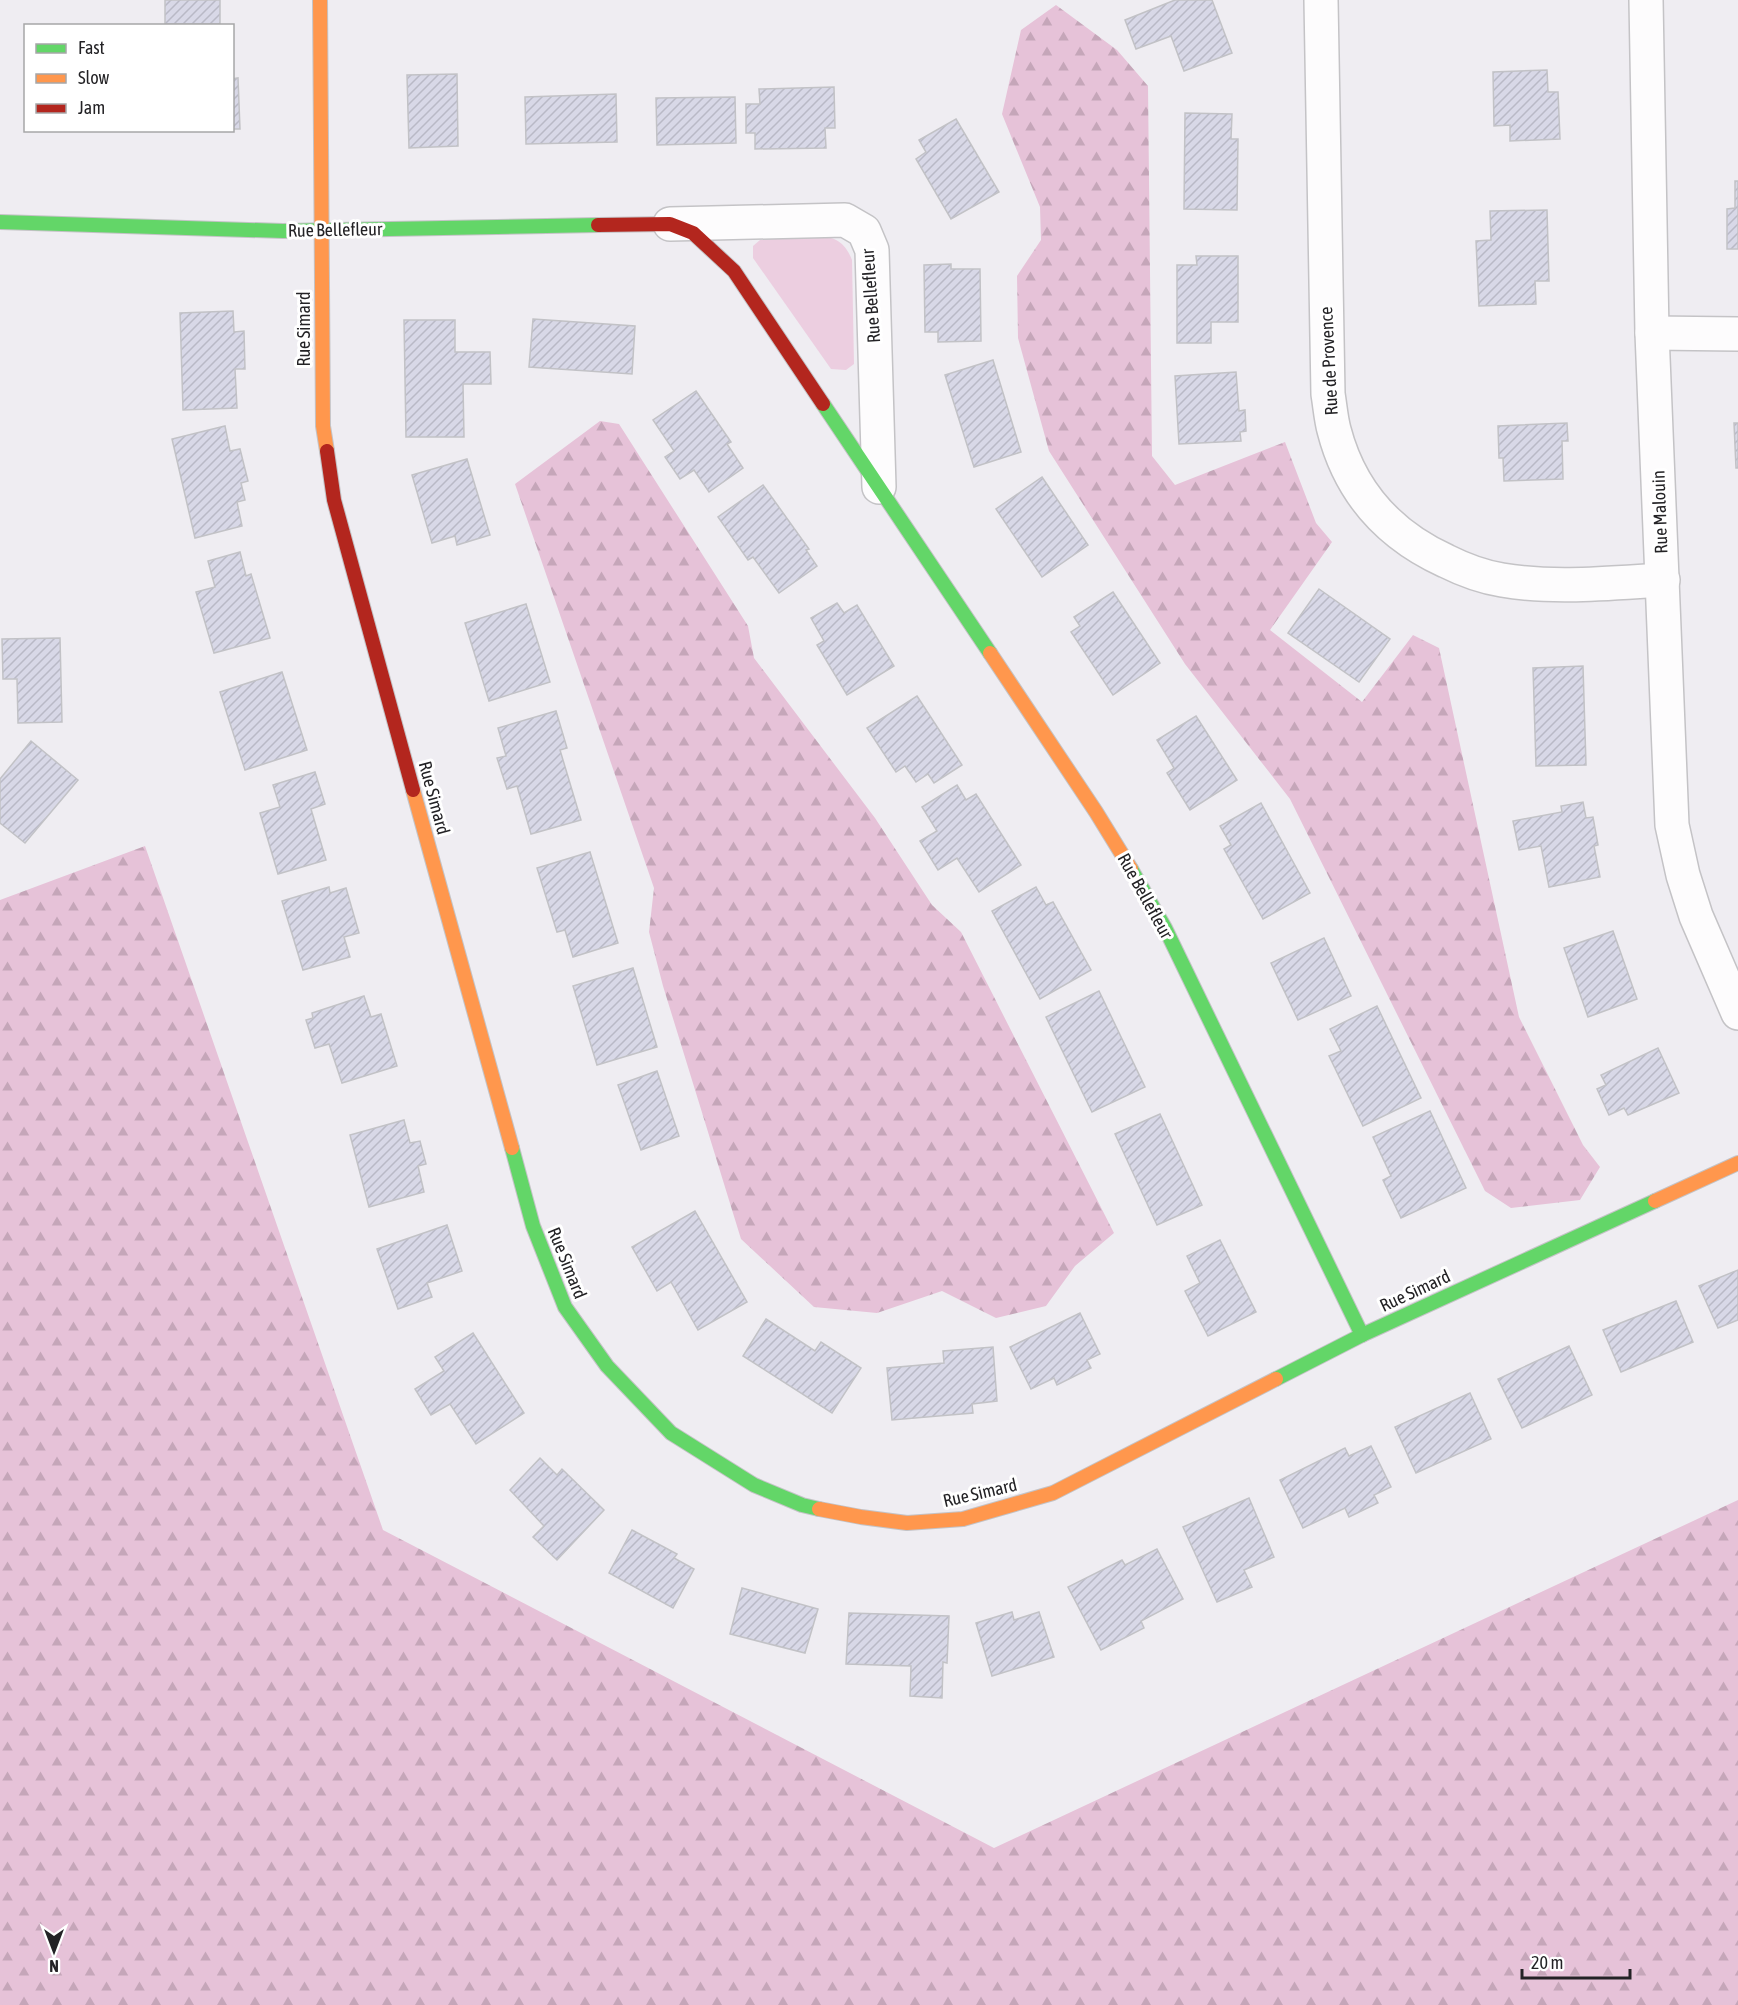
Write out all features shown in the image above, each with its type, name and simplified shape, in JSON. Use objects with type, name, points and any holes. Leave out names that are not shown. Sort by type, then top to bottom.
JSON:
[{"type":"street","name":"Rue Simard","points":[[320,0],[323,426],[334,500],[533,1226],[565,1307],[607,1366],[671,1433],[754,1485],[802,1505],[907,1524],[963,1519],[1053,1493],[1362,1335],[1738,1163]]},
{"type":"street","name":"Rue de Provence","points":[[1321,0],[1328,394],[1334,430],[1350,472],[1369,503],[1396,532],[1427,553],[1466,571],[1501,580],[1535,583],[1663,580]]},
{"type":"street","name":"Rue Malouin","points":[[1646,0],[1652,333],[1672,825],[1683,875],[1696,916],[1738,1013]]},
{"type":"street","name":"Rue Bellefleur","points":[[0,222],[321,231],[845,220],[864,231],[872,250],[879,486]]},
{"type":"street","name":"Rue Bellefleur","points":[[670,224],[693,233],[734,271],[879,486],[1135,875],[1165,928],[1362,1335]]},
{"type":"street","points":[[1652,333],[1738,334]]},
{"type":"shaded area","points":[[813,236],[837,240],[852,260],[854,364],[846,370],[831,369],[753,258],[753,246],[760,240]]},
{"type":"green space","points":[[1056,5],[1117,50],[1148,86],[1152,456],[1175,485],[1285,442],[1316,523],[1332,542],[1270,630],[1362,702],[1413,635],[1439,648],[1519,1017],[1583,1145],[1600,1167],[1580,1200],[1511,1208],[1485,1191],[1290,799],[1185,664],[1049,451],[1018,338],[1017,276],[1041,240],[1040,207],[1002,114],[1021,30]]},
{"type":"green space","points":[[600,421],[619,424],[748,626],[754,658],[875,818],[932,905],[961,932],[1114,1233],[1075,1266],[1046,1306],[996,1318],[942,1291],[877,1313],[814,1307],[741,1239],[663,986],[649,932],[654,888],[515,484]]},
{"type":"green space","points":[[145,846],[383,1530],[994,1848],[1738,1500],[1738,2005],[0,2005],[0,900]]},
{"type":"building","points":[[165,0],[220,0],[220,24],[165,24]]},
{"type":"building","points":[[1175,0],[1212,0],[1232,53],[1184,71],[1171,36],[1136,49],[1125,20]]},
{"type":"building","points":[[1547,70],[1548,92],[1558,92],[1560,139],[1510,141],[1510,125],[1494,126],[1493,72]]},
{"type":"building","points":[[457,74],[458,146],[409,148],[407,75]]},
{"type":"building","points":[[238,78],[240,129],[234,129],[234,79]]},
{"type":"building","points":[[834,87],[835,128],[825,128],[826,148],[755,149],[755,133],[746,133],[746,104],[760,104],[759,89]]},
{"type":"building","points":[[616,94],[617,142],[526,144],[525,97]]},
{"type":"building","points":[[735,97],[736,143],[657,145],[656,98]]},
{"type":"building","points":[[1185,113],[1232,114],[1231,139],[1238,139],[1237,210],[1184,209]]},
{"type":"building","points":[[956,119],[999,192],[951,219],[916,159],[926,152],[919,140]]},
{"type":"building","points":[[1735,181],[1738,181],[1738,249],[1727,249],[1727,209],[1735,208]]},
{"type":"building","points":[[1547,210],[1549,281],[1535,281],[1536,304],[1479,306],[1476,241],[1491,240],[1490,211]]},
{"type":"building","points":[[1196,256],[1238,256],[1238,322],[1211,322],[1211,343],[1177,343],[1177,265],[1197,265]]},
{"type":"building","points":[[951,264],[951,269],[980,269],[981,341],[938,342],[938,332],[925,332],[924,265]]},
{"type":"building","points":[[233,311],[234,332],[244,331],[245,369],[235,369],[237,408],[183,410],[180,313]]},
{"type":"building","points":[[533,319],[635,326],[632,374],[529,367]]},
{"type":"building","points":[[404,320],[455,320],[455,352],[490,352],[491,384],[463,384],[464,437],[406,437]]},
{"type":"building","points":[[993,360],[1021,452],[974,467],[945,375]]},
{"type":"building","points":[[1236,372],[1239,411],[1245,410],[1246,431],[1240,432],[1241,441],[1179,444],[1175,376]]},
{"type":"building","points":[[696,391],[731,442],[727,444],[743,468],[709,492],[694,470],[680,479],[665,457],[674,451],[653,420]]},
{"type":"building","points":[[1567,423],[1568,441],[1562,441],[1563,479],[1504,481],[1503,458],[1499,458],[1498,426]]},
{"type":"building","points":[[1734,423],[1738,423],[1738,468],[1736,468]]},
{"type":"building","points":[[225,426],[230,451],[240,449],[248,481],[241,483],[245,500],[237,502],[242,526],[195,538],[172,439]]},
{"type":"building","points":[[467,459],[490,535],[457,545],[455,536],[432,543],[412,475]]},
{"type":"building","points":[[1042,477],[1088,545],[1042,577],[996,509]]},
{"type":"building","points":[[763,485],[809,549],[806,550],[817,566],[779,593],[753,557],[748,560],[718,517]]},
{"type":"building","points":[[240,552],[246,576],[251,574],[270,638],[214,653],[196,592],[215,587],[208,561]]},
{"type":"building","points":[[1319,589],[1390,639],[1359,682],[1288,633]]},
{"type":"building","points":[[1113,592],[1160,663],[1113,695],[1071,632],[1080,626],[1074,617]]},
{"type":"building","points":[[837,603],[844,613],[857,605],[894,666],[847,695],[817,645],[824,641],[811,618]]},
{"type":"building","points":[[526,604],[550,682],[489,701],[465,623]]},
{"type":"building","points":[[60,638],[62,722],[18,723],[17,679],[3,679],[2,639]]},
{"type":"building","points":[[1583,666],[1586,765],[1536,766],[1533,668]]},
{"type":"building","points":[[282,672],[307,750],[245,770],[220,692]]},
{"type":"building","points":[[917,696],[962,765],[934,783],[928,774],[916,782],[905,766],[896,772],[867,728]]},
{"type":"building","points":[[556,711],[567,748],[560,750],[581,820],[531,834],[517,786],[507,789],[497,758],[506,756],[498,728]]},
{"type":"building","points":[[1196,716],[1237,780],[1190,810],[1167,773],[1174,768],[1157,740]]},
{"type":"building","points":[[31,741],[78,780],[25,843],[0,823],[0,779]]},
{"type":"building","points":[[315,772],[325,804],[311,809],[326,860],[278,874],[260,813],[280,807],[273,785]]},
{"type":"building","points":[[957,785],[966,800],[976,794],[1021,865],[979,892],[957,858],[938,870],[920,841],[937,831],[922,807]]},
{"type":"building","points":[[1583,802],[1586,818],[1593,817],[1598,845],[1594,846],[1600,877],[1549,887],[1541,846],[1519,850],[1513,821],[1562,812],[1561,806]]},
{"type":"building","points":[[1261,803],[1310,893],[1263,919],[1224,849],[1231,845],[1220,826]]},
{"type":"building","points":[[590,852],[618,943],[573,957],[565,930],[557,932],[537,868]]},
{"type":"building","points":[[329,887],[330,893],[346,888],[359,933],[344,937],[350,957],[303,970],[282,901]]},
{"type":"building","points":[[1036,887],[1046,905],[1053,902],[1091,970],[1040,999],[992,911]]},
{"type":"building","points":[[1613,931],[1637,999],[1588,1017],[1564,948]]},
{"type":"building","points":[[1324,938],[1351,996],[1298,1020],[1271,963]]},
{"type":"building","points":[[633,968],[657,1047],[597,1065],[573,986]]},
{"type":"building","points":[[1099,991],[1145,1087],[1092,1112],[1046,1017]]},
{"type":"building","points":[[364,996],[371,1017],[381,1014],[397,1066],[342,1083],[329,1044],[315,1048],[306,1020],[313,1018],[312,1013]]},
{"type":"building","points":[[1377,1006],[1421,1098],[1363,1126],[1329,1056],[1341,1051],[1330,1029]]},
{"type":"building","points":[[1658,1048],[1679,1093],[1628,1115],[1624,1108],[1609,1115],[1597,1089],[1606,1085],[1601,1075]]},
{"type":"building","points":[[657,1071],[679,1136],[641,1150],[618,1085]]},
{"type":"building","points":[[1430,1111],[1466,1188],[1401,1218],[1383,1180],[1391,1176],[1373,1137]]},
{"type":"building","points":[[1160,1114],[1202,1205],[1157,1225],[1115,1134]]},
{"type":"building","points":[[404,1120],[410,1143],[420,1141],[426,1164],[418,1166],[424,1192],[369,1207],[350,1135]]},
{"type":"building","points":[[695,1211],[747,1302],[698,1330],[671,1282],[657,1291],[632,1247]]},
{"type":"building","points":[[447,1225],[462,1271],[427,1283],[432,1297],[398,1309],[377,1249]]},
{"type":"building","points":[[1220,1240],[1256,1312],[1208,1336],[1185,1291],[1200,1283],[1187,1256]]},
{"type":"building","points":[[1738,1270],[1738,1320],[1718,1328],[1699,1286]]},
{"type":"building","points":[[1676,1301],[1693,1342],[1621,1372],[1603,1330]]},
{"type":"building","points":[[1080,1313],[1100,1354],[1087,1360],[1091,1368],[1057,1385],[1054,1378],[1031,1389],[1010,1347]]},
{"type":"building","points":[[766,1319],[815,1351],[821,1342],[861,1368],[832,1413],[743,1356]]},
{"type":"building","points":[[473,1333],[524,1413],[476,1444],[450,1404],[431,1415],[415,1389],[444,1371],[435,1357]]},
{"type":"building","points":[[1569,1346],[1592,1395],[1522,1428],[1498,1379]]},
{"type":"building","points":[[993,1347],[997,1401],[972,1404],[973,1413],[892,1420],[887,1368],[944,1363],[943,1351]]},
{"type":"building","points":[[1470,1393],[1491,1439],[1416,1473],[1395,1427]]},
{"type":"building","points":[[1371,1446],[1391,1487],[1374,1495],[1378,1503],[1349,1517],[1345,1508],[1303,1528],[1280,1480],[1345,1448],[1349,1456]]},
{"type":"building","points":[[540,1458],[557,1475],[562,1469],[604,1510],[557,1560],[533,1537],[544,1526],[510,1490]]},
{"type":"building","points":[[1249,1498],[1274,1557],[1244,1570],[1252,1587],[1217,1602],[1183,1527]]},
{"type":"building","points":[[632,1530],[677,1554],[674,1558],[694,1569],[673,1608],[609,1573]]},
{"type":"building","points":[[1157,1549],[1183,1599],[1141,1621],[1144,1628],[1101,1650],[1068,1587],[1122,1560],[1125,1565]]},
{"type":"building","points":[[742,1588],[818,1609],[805,1653],[730,1634]]},
{"type":"building","points":[[1012,1612],[1014,1620],[1039,1612],[1054,1657],[992,1676],[976,1623]]},
{"type":"building","points":[[849,1613],[949,1616],[947,1663],[943,1662],[942,1698],[910,1696],[911,1666],[846,1664]]},
{"type":"traffic: fast","points":[[0,222],[283,231],[598,225]]},
{"type":"traffic: fast","points":[[823,404],[990,653]]},
{"type":"traffic: fast","points":[[1131,869],[1165,928],[1362,1335]]},
{"type":"traffic: fast","points":[[512,1148],[533,1226],[565,1307],[607,1366],[671,1433],[754,1485],[802,1505],[819,1509]]},
{"type":"traffic: fast","points":[[1276,1379],[1362,1335],[1655,1201]]},
{"type":"traffic: slow","points":[[320,0],[323,426],[327,451]]},
{"type":"traffic: slow","points":[[990,653],[1096,812],[1131,869]]},
{"type":"traffic: slow","points":[[413,790],[512,1148]]},
{"type":"traffic: slow","points":[[1655,1201],[1738,1163]]},
{"type":"traffic: slow","points":[[819,1509],[907,1523],[963,1519],[1053,1493],[1276,1379]]},
{"type":"traffic: jam","points":[[598,225],[670,224],[693,233],[734,271],[823,404]]},
{"type":"traffic: jam","points":[[327,451],[334,500],[413,790]]}]
